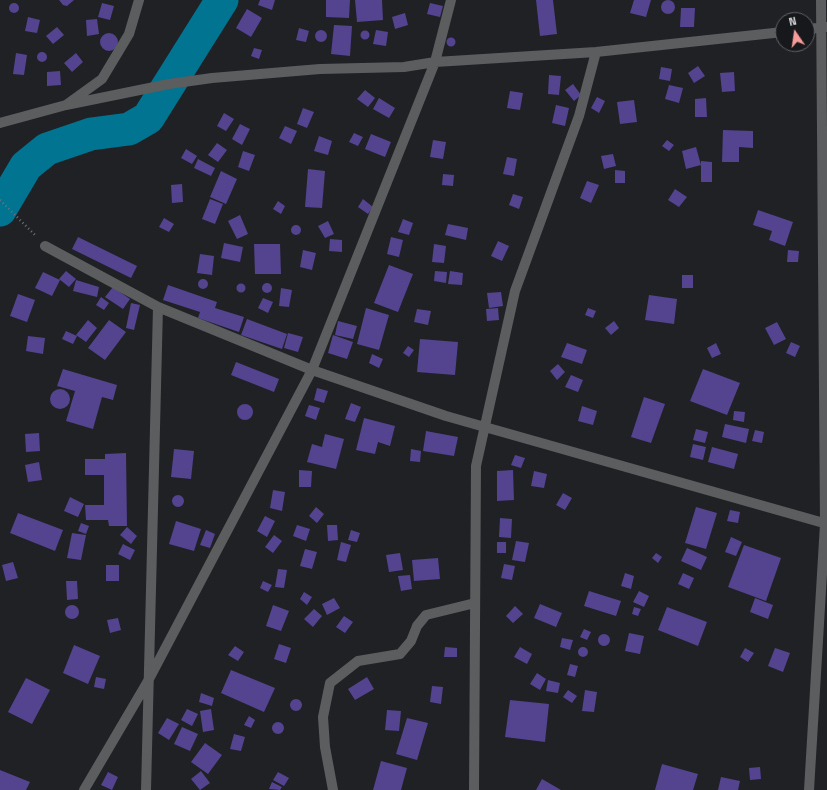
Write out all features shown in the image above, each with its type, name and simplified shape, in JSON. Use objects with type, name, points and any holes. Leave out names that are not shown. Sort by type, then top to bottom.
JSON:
[{"type":"street","points":[[66,106],[102,79],[129,34],[139,0]]},
{"type":"street","points":[[84,790],[148,682],[312,370],[435,62],[451,0]]},
{"type":"street","points":[[809,790],[826,522],[824,27],[821,0]]},
{"type":"street","points":[[0,123],[66,106],[169,84],[212,78],[320,69],[404,67],[435,62],[596,52],[775,33]]},
{"type":"street","points":[[474,790],[476,466],[515,291],[579,116],[596,52]]},
{"type":"street","points":[[46,246],[158,307],[312,370],[446,416],[826,522]]},
{"type":"street","points":[[146,790],[158,307]]},
{"type":"street","points":[[332,790],[325,747],[323,717],[330,683],[358,661],[400,654],[410,640],[417,626],[426,615],[475,604]]},
{"type":"path","points":[[0,200],[46,246]]},
{"type":"building","points":[[59,0],[74,0],[67,6],[63,5]]},
{"type":"building","points":[[260,0],[275,0],[272,10],[258,5]]},
{"type":"building","points":[[326,0],[350,0],[349,18],[326,17]]},
{"type":"building","points":[[355,0],[382,0],[383,20],[357,22]]},
{"type":"building","points":[[536,0],[553,0],[557,34],[540,36]]},
{"type":"building","points":[[634,0],[651,0],[646,17],[630,13]]},
{"type":"building","points":[[668,0],[673,2],[675,7],[673,12],[668,14],[663,12],[661,7],[663,2]]},
{"type":"building","points":[[12,3],[16,3],[18,4],[18,12],[12,13],[9,10],[9,6]]},
{"type":"building","points":[[102,3],[114,6],[110,20],[98,17]]},
{"type":"building","points":[[430,3],[443,6],[440,17],[427,14]]},
{"type":"building","points":[[681,8],[695,8],[694,27],[680,27]]},
{"type":"building","points":[[247,9],[262,18],[251,37],[236,28]]},
{"type":"building","points":[[405,13],[408,25],[395,29],[392,17]]},
{"type":"building","points":[[28,17],[40,20],[37,33],[25,31]]},
{"type":"building","points":[[97,19],[99,34],[87,36],[86,20]]},
{"type":"building","points":[[334,25],[352,26],[350,56],[331,54]]},
{"type":"building","points":[[57,27],[64,35],[53,44],[46,36]]},
{"type":"building","points":[[299,28],[309,31],[306,42],[296,40]]},
{"type":"building","points":[[319,30],[323,30],[327,36],[323,42],[319,42],[315,38],[315,34]]},
{"type":"building","points":[[365,30],[370,35],[365,40],[360,35]]},
{"type":"building","points":[[376,30],[388,32],[386,46],[373,44]]},
{"type":"building","points":[[109,33],[115,36],[118,42],[115,48],[109,51],[103,48],[100,42],[103,36]]},
{"type":"building","points":[[449,38],[453,38],[455,42],[453,46],[449,46],[447,44],[447,40]]},
{"type":"building","points":[[254,48],[262,50],[259,59],[251,56]]},
{"type":"building","points":[[40,52],[44,52],[47,57],[44,62],[40,62],[37,59],[37,55]]},
{"type":"building","points":[[16,53],[27,55],[24,75],[13,74]]},
{"type":"building","points":[[76,53],[83,62],[72,72],[64,63]]},
{"type":"building","points":[[698,66],[705,76],[694,83],[688,73]]},
{"type":"building","points":[[661,67],[672,69],[670,81],[659,79]]},
{"type":"building","points":[[60,71],[61,85],[47,86],[47,72]]},
{"type":"building","points":[[734,72],[735,91],[722,92],[720,73]]},
{"type":"building","points":[[549,75],[561,76],[559,95],[548,94]]},
{"type":"building","points":[[573,84],[581,95],[574,101],[565,90]]},
{"type":"building","points":[[669,85],[683,88],[679,103],[665,99]]},
{"type":"building","points":[[365,90],[375,98],[368,107],[357,99]]},
{"type":"building","points":[[510,91],[523,93],[520,110],[507,108]]},
{"type":"building","points":[[597,97],[605,101],[599,113],[591,108]]},
{"type":"building","points":[[379,98],[395,108],[389,118],[373,109]]},
{"type":"building","points":[[706,98],[707,117],[695,117],[695,99]]},
{"type":"building","points":[[634,100],[637,122],[620,124],[617,102]]},
{"type":"building","points":[[556,105],[569,108],[565,126],[552,123]]},
{"type":"building","points":[[303,108],[314,112],[307,128],[297,124]]},
{"type":"building","points":[[224,113],[234,119],[226,131],[217,126]]},
{"type":"building","points":[[240,124],[250,129],[242,145],[232,139]]},
{"type":"building","points":[[285,126],[297,131],[291,144],[279,138]]},
{"type":"building","points":[[723,130],[753,131],[753,148],[739,147],[739,162],[722,162]]},
{"type":"building","points":[[354,133],[363,137],[358,146],[349,142]]},
{"type":"building","points":[[371,134],[391,142],[385,157],[365,149]]},
{"type":"building","points":[[319,136],[332,141],[328,155],[314,151]]},
{"type":"building","points":[[433,140],[446,142],[443,159],[430,157]]},
{"type":"building","points":[[667,140],[674,145],[669,151],[662,146]]},
{"type":"building","points":[[217,143],[227,150],[218,162],[208,155]]},
{"type":"building","points":[[696,147],[701,165],[686,169],[682,151]]},
{"type":"building","points":[[186,149],[197,156],[192,164],[181,158]]},
{"type":"building","points":[[243,151],[255,155],[249,171],[238,167]]},
{"type":"building","points":[[613,154],[616,166],[604,169],[601,156]]},
{"type":"building","points":[[507,157],[517,159],[514,176],[503,174]]},
{"type":"building","points":[[198,159],[215,168],[211,176],[194,168]]},
{"type":"building","points":[[701,161],[712,162],[712,182],[701,182]]},
{"type":"building","points":[[308,169],[325,171],[322,208],[305,207]]},
{"type":"building","points":[[615,170],[625,171],[625,183],[615,183]]},
{"type":"building","points":[[221,171],[237,179],[226,204],[210,197]]},
{"type":"building","points":[[443,174],[454,175],[453,186],[442,185]]},
{"type":"building","points":[[587,181],[599,185],[591,203],[580,198]]},
{"type":"building","points":[[182,184],[183,202],[172,203],[171,185]]},
{"type":"building","points":[[675,189],[687,197],[679,207],[668,200]]},
{"type":"building","points":[[513,194],[523,197],[519,209],[509,205]]},
{"type":"building","points":[[210,199],[223,204],[215,224],[202,219]]},
{"type":"building","points":[[363,199],[373,207],[368,214],[358,207]]},
{"type":"building","points":[[278,201],[285,206],[281,214],[273,209]]},
{"type":"building","points":[[758,210],[793,222],[785,246],[769,240],[772,231],[753,225]]},
{"type":"building","points":[[240,215],[248,234],[237,239],[228,221]]},
{"type":"building","points":[[164,218],[174,224],[169,232],[159,227]]},
{"type":"building","points":[[403,219],[413,223],[409,235],[398,232]]},
{"type":"building","points":[[328,221],[334,234],[325,238],[318,226]]},
{"type":"building","points":[[448,224],[468,228],[466,240],[445,235]]},
{"type":"building","points":[[296,225],[301,230],[296,235],[291,230]]},
{"type":"building","points":[[78,237],[137,266],[131,278],[72,249]]},
{"type":"building","points":[[391,237],[403,240],[399,257],[387,254]]},
{"type":"building","points":[[330,239],[342,240],[342,252],[329,251]]},
{"type":"building","points":[[498,241],[509,246],[502,261],[491,256]]},
{"type":"building","points":[[224,243],[243,247],[240,262],[221,258]]},
{"type":"building","points":[[254,244],[280,244],[281,274],[255,274]]},
{"type":"building","points":[[434,244],[446,246],[444,263],[432,262]]},
{"type":"building","points":[[303,250],[316,253],[312,270],[300,267]]},
{"type":"building","points":[[788,250],[799,251],[798,262],[787,262]]},
{"type":"building","points":[[200,254],[214,256],[212,275],[197,273]]},
{"type":"building","points":[[389,265],[413,274],[398,312],[374,303]]},
{"type":"building","points":[[66,271],[76,279],[69,287],[59,279]]},
{"type":"building","points":[[435,271],[447,272],[446,283],[434,281]]},
{"type":"building","points":[[450,271],[463,273],[462,285],[448,284]]},
{"type":"building","points":[[43,272],[60,280],[52,296],[35,288]]},
{"type":"building","points":[[682,275],[693,275],[693,288],[682,288]]},
{"type":"building","points":[[201,279],[205,279],[207,280],[207,288],[201,289],[198,286],[198,282]]},
{"type":"building","points":[[76,280],[99,287],[97,297],[73,291]]},
{"type":"building","points":[[267,283],[272,288],[267,293],[262,288]]},
{"type":"building","points":[[239,284],[243,284],[245,288],[243,292],[239,292],[237,290],[237,286]]},
{"type":"building","points":[[168,285],[217,302],[215,308],[244,317],[239,332],[198,318],[200,312],[163,300]]},
{"type":"building","points":[[113,287],[130,299],[123,309],[105,297]]},
{"type":"building","points":[[281,288],[292,290],[289,307],[279,306]]},
{"type":"building","points":[[501,292],[503,306],[489,308],[487,293]]},
{"type":"building","points":[[18,294],[35,300],[27,322],[10,316]]},
{"type":"building","points":[[649,295],[677,299],[674,324],[645,320]]},
{"type":"building","points":[[101,297],[109,303],[104,310],[96,305]]},
{"type":"building","points":[[263,298],[273,302],[268,313],[258,308]]},
{"type":"building","points":[[131,303],[140,305],[134,330],[126,328]]},
{"type":"building","points":[[366,308],[389,315],[379,350],[357,344]]},
{"type":"building","points":[[498,308],[499,320],[487,321],[486,309]]},
{"type":"building","points":[[588,308],[596,311],[593,318],[585,315]]},
{"type":"building","points":[[417,309],[431,311],[428,325],[414,322]]},
{"type":"building","points":[[247,319],[287,334],[282,349],[241,335]]},
{"type":"building","points":[[88,320],[97,328],[86,342],[76,335]]},
{"type":"building","points":[[109,320],[126,332],[105,360],[88,348]]},
{"type":"building","points":[[338,321],[357,326],[353,339],[335,335]]},
{"type":"building","points":[[614,321],[619,328],[611,335],[605,328]]},
{"type":"building","points":[[777,322],[786,339],[774,345],[765,328]]},
{"type":"building","points":[[66,331],[77,336],[73,344],[62,339]]},
{"type":"building","points":[[288,333],[303,337],[298,352],[284,348]]},
{"type":"building","points":[[333,335],[353,342],[347,359],[328,353]]},
{"type":"building","points":[[28,336],[45,338],[43,354],[26,351]]},
{"type":"building","points":[[420,339],[458,342],[455,375],[417,372]]},
{"type":"building","points":[[791,342],[800,346],[795,357],[786,353]]},
{"type":"building","points":[[567,343],[587,350],[582,364],[561,357]]},
{"type":"building","points":[[716,343],[721,354],[712,358],[707,348]]},
{"type":"building","points":[[408,346],[414,350],[409,357],[403,353]]},
{"type":"building","points":[[372,354],[383,359],[379,368],[369,363]]},
{"type":"building","points":[[236,362],[279,379],[274,392],[231,375]]},
{"type":"building","points":[[558,364],[565,372],[557,380],[550,371]]},
{"type":"building","points":[[63,369],[117,385],[113,400],[102,397],[93,429],[66,421],[75,391],[57,386]]},
{"type":"building","points":[[703,369],[740,383],[727,415],[690,401]]},
{"type":"building","points":[[571,375],[583,380],[578,392],[565,387]]},
{"type":"building","points":[[317,388],[328,391],[324,403],[314,400]]},
{"type":"building","points":[[60,389],[67,392],[70,399],[67,406],[60,409],[53,406],[50,399],[53,392]]},
{"type":"building","points":[[644,397],[665,404],[651,443],[631,437]]},
{"type":"building","points":[[351,403],[361,407],[355,422],[345,419]]},
{"type":"building","points":[[245,404],[252,409],[253,412],[248,419],[245,420],[238,415],[237,412],[242,405]]},
{"type":"building","points":[[309,405],[320,408],[316,420],[305,416]]},
{"type":"building","points":[[582,406],[597,411],[593,425],[578,421]]},
{"type":"building","points":[[734,411],[745,412],[744,422],[733,420]]},
{"type":"building","points":[[364,418],[395,426],[390,446],[378,442],[375,454],[356,450]]},
{"type":"building","points":[[725,424],[749,429],[746,443],[722,437]]},
{"type":"building","points":[[696,429],[708,432],[705,443],[693,440]]},
{"type":"building","points":[[755,430],[764,432],[762,443],[752,441]]},
{"type":"building","points":[[426,431],[458,437],[454,456],[423,451]]},
{"type":"building","points":[[39,433],[40,451],[26,452],[25,434]]},
{"type":"building","points":[[325,434],[344,439],[336,469],[307,462],[312,444],[322,447]]},
{"type":"building","points":[[693,444],[706,447],[703,460],[690,457]]},
{"type":"building","points":[[712,447],[738,454],[734,469],[708,462]]},
{"type":"building","points":[[174,449],[194,451],[191,479],[171,477]]},
{"type":"building","points":[[411,449],[421,451],[420,462],[410,461]]},
{"type":"building","points":[[126,453],[127,526],[109,526],[108,520],[86,520],[85,505],[104,505],[104,475],[85,475],[85,459],[105,459],[105,454]]},
{"type":"building","points":[[515,455],[525,458],[521,468],[511,465]]},
{"type":"building","points":[[39,462],[42,480],[28,482],[25,465]]},
{"type":"building","points":[[299,470],[312,471],[311,487],[299,487]]},
{"type":"building","points":[[513,470],[514,500],[497,501],[497,471]]},
{"type":"building","points":[[534,471],[547,474],[544,488],[531,486]]},
{"type":"building","points":[[273,490],[285,492],[282,511],[270,508]]},
{"type":"building","points":[[563,493],[572,498],[565,510],[556,505]]},
{"type":"building","points":[[176,495],[180,495],[184,501],[180,507],[176,507],[172,503],[172,499]]},
{"type":"building","points":[[70,497],[84,504],[78,517],[64,511]]},
{"type":"building","points":[[316,507],[324,514],[317,523],[309,516]]},
{"type":"building","points":[[696,507],[717,513],[706,549],[685,543]]},
{"type":"building","points":[[730,510],[740,512],[738,523],[727,521]]},
{"type":"building","points":[[18,513],[63,530],[55,551],[10,533]]},
{"type":"building","points":[[265,516],[275,521],[267,537],[257,531]]},
{"type":"building","points":[[500,518],[512,519],[511,538],[499,537]]},
{"type":"building","points":[[176,521],[201,529],[194,551],[169,544]]},
{"type":"building","points":[[81,523],[89,526],[86,534],[78,531]]},
{"type":"building","points":[[297,525],[310,529],[306,541],[293,536]]},
{"type":"building","points":[[327,525],[337,525],[338,540],[328,541]]},
{"type":"building","points":[[127,527],[137,536],[131,544],[120,535]]},
{"type":"building","points":[[206,530],[215,534],[210,548],[200,545]]},
{"type":"building","points":[[351,530],[360,533],[357,542],[348,540]]},
{"type":"building","points":[[72,533],[86,535],[81,560],[67,558]]},
{"type":"building","points":[[274,535],[282,541],[273,553],[265,547]]},
{"type":"building","points":[[731,537],[742,542],[736,556],[725,552]]},
{"type":"building","points":[[516,541],[529,543],[525,562],[512,560]]},
{"type":"building","points":[[341,542],[351,545],[346,562],[337,560]]},
{"type":"building","points":[[497,542],[506,542],[506,553],[497,553]]},
{"type":"building","points":[[123,544],[135,550],[130,560],[118,554]]},
{"type":"building","points":[[744,545],[781,558],[766,601],[728,587]]},
{"type":"building","points":[[687,548],[707,557],[701,570],[681,561]]},
{"type":"building","points":[[305,549],[317,552],[312,569],[300,566]]},
{"type":"building","points":[[400,553],[403,570],[389,572],[386,555]]},
{"type":"building","points":[[656,553],[662,557],[658,563],[652,558]]},
{"type":"building","points":[[438,558],[440,579],[414,581],[412,560]]},
{"type":"building","points":[[13,562],[18,578],[6,581],[2,565]]},
{"type":"building","points":[[504,564],[515,566],[512,580],[501,578]]},
{"type":"building","points":[[106,565],[119,565],[119,581],[106,581]]},
{"type":"building","points":[[278,569],[287,570],[284,588],[275,587]]},
{"type":"building","points":[[625,573],[634,576],[631,589],[621,586]]},
{"type":"building","points":[[683,573],[694,578],[689,589],[678,584]]},
{"type":"building","points":[[410,575],[412,589],[401,591],[398,576]]},
{"type":"building","points":[[66,581],[77,581],[78,599],[67,600]]},
{"type":"building","points":[[263,581],[272,585],[268,592],[260,588]]},
{"type":"building","points":[[589,591],[621,601],[616,616],[584,606]]},
{"type":"building","points":[[639,591],[649,596],[644,607],[633,602]]},
{"type":"building","points":[[304,592],[312,597],[307,605],[300,599]]},
{"type":"building","points":[[334,598],[340,608],[327,615],[322,604]]},
{"type":"building","points":[[755,598],[773,605],[768,619],[750,612]]},
{"type":"building","points":[[540,604],[562,613],[556,627],[534,618]]},
{"type":"building","points":[[69,605],[75,605],[79,609],[79,615],[75,619],[69,619],[65,615],[65,609]]},
{"type":"building","points":[[273,605],[289,611],[281,631],[266,626]]},
{"type":"building","points":[[515,606],[523,614],[513,623],[506,616]]},
{"type":"building","points":[[634,607],[641,609],[638,616],[632,614]]},
{"type":"building","points":[[667,607],[707,622],[698,646],[658,630]]},
{"type":"building","points":[[314,609],[322,616],[313,627],[304,619]]},
{"type":"building","points":[[344,616],[353,622],[345,633],[336,627]]},
{"type":"building","points":[[118,618],[121,630],[110,633],[107,620]]},
{"type":"building","points":[[584,629],[591,632],[587,640],[580,637]]},
{"type":"building","points":[[629,633],[644,636],[640,654],[625,651]]},
{"type":"building","points":[[606,634],[609,635],[609,645],[602,646],[599,645],[598,638],[599,635]]},
{"type":"building","points":[[562,638],[573,640],[570,650],[560,647]]},
{"type":"building","points":[[279,644],[291,648],[286,663],[274,659]]},
{"type":"building","points":[[74,645],[100,656],[88,684],[63,673]]},
{"type":"building","points":[[235,646],[244,652],[238,661],[228,655]]},
{"type":"building","points":[[445,647],[457,648],[457,657],[444,657]]},
{"type":"building","points":[[520,647],[532,654],[527,664],[514,657]]},
{"type":"building","points":[[583,647],[588,652],[583,657],[578,652]]},
{"type":"building","points":[[745,648],[754,653],[748,662],[740,657]]},
{"type":"building","points":[[775,648],[790,653],[783,672],[768,666]]},
{"type":"building","points":[[570,664],[578,666],[575,677],[567,675]]},
{"type":"building","points":[[231,670],[275,688],[264,712],[221,693]]},
{"type":"building","points":[[537,673],[546,679],[540,690],[530,684]]},
{"type":"building","points":[[96,677],[106,679],[104,689],[94,687]]},
{"type":"building","points":[[367,677],[374,689],[355,700],[348,689]]},
{"type":"building","points":[[26,678],[50,690],[32,724],[8,712]]},
{"type":"building","points":[[548,680],[560,683],[558,693],[546,691]]},
{"type":"building","points":[[432,686],[443,687],[441,704],[430,702]]},
{"type":"building","points":[[568,690],[577,696],[572,703],[563,697]]},
{"type":"building","points":[[585,690],[597,692],[594,712],[582,711]]},
{"type":"building","points":[[201,693],[214,698],[212,706],[199,702]]},
{"type":"building","points":[[294,699],[298,699],[302,705],[298,711],[294,711],[290,707],[290,703]]},
{"type":"building","points":[[510,700],[549,704],[545,742],[505,737]]},
{"type":"building","points":[[187,709],[198,714],[192,726],[181,720]]},
{"type":"building","points":[[211,709],[214,730],[203,732],[200,711]]},
{"type":"building","points":[[387,710],[401,711],[399,731],[385,730]]},
{"type":"building","points":[[249,716],[255,720],[251,728],[244,725]]},
{"type":"building","points":[[167,718],[179,724],[169,740],[158,733]]},
{"type":"building","points":[[407,718],[428,723],[417,760],[396,754]]},
{"type":"building","points":[[278,722],[282,724],[284,728],[282,732],[278,734],[274,732],[272,728],[274,724]]},
{"type":"building","points":[[182,727],[198,734],[190,751],[174,744]]},
{"type":"building","points":[[234,734],[245,737],[241,751],[230,749]]},
{"type":"building","points":[[205,743],[222,755],[208,774],[191,762]]},
{"type":"building","points":[[381,761],[407,768],[401,790],[373,790]]},
{"type":"building","points":[[662,764],[698,774],[693,790],[655,790]]},
{"type":"building","points":[[760,767],[761,779],[750,780],[749,768]]},
{"type":"building","points":[[0,770],[30,782],[26,790],[0,790]]},
{"type":"building","points":[[201,771],[210,783],[200,790],[191,779]]},
{"type":"building","points":[[108,772],[118,777],[112,790],[101,785]]},
{"type":"building","points":[[278,772],[289,778],[284,786],[273,780]]},
{"type":"building","points":[[721,777],[740,781],[738,790],[718,790]]},
{"type":"building","points":[[542,779],[561,790],[536,790]]},
{"type":"building","points":[[272,782],[282,787],[280,790],[269,789]]},
{"type":"waterway","points":[[0,210],[26,166],[47,149],[91,134],[129,129],[148,118],[222,0]]}]
